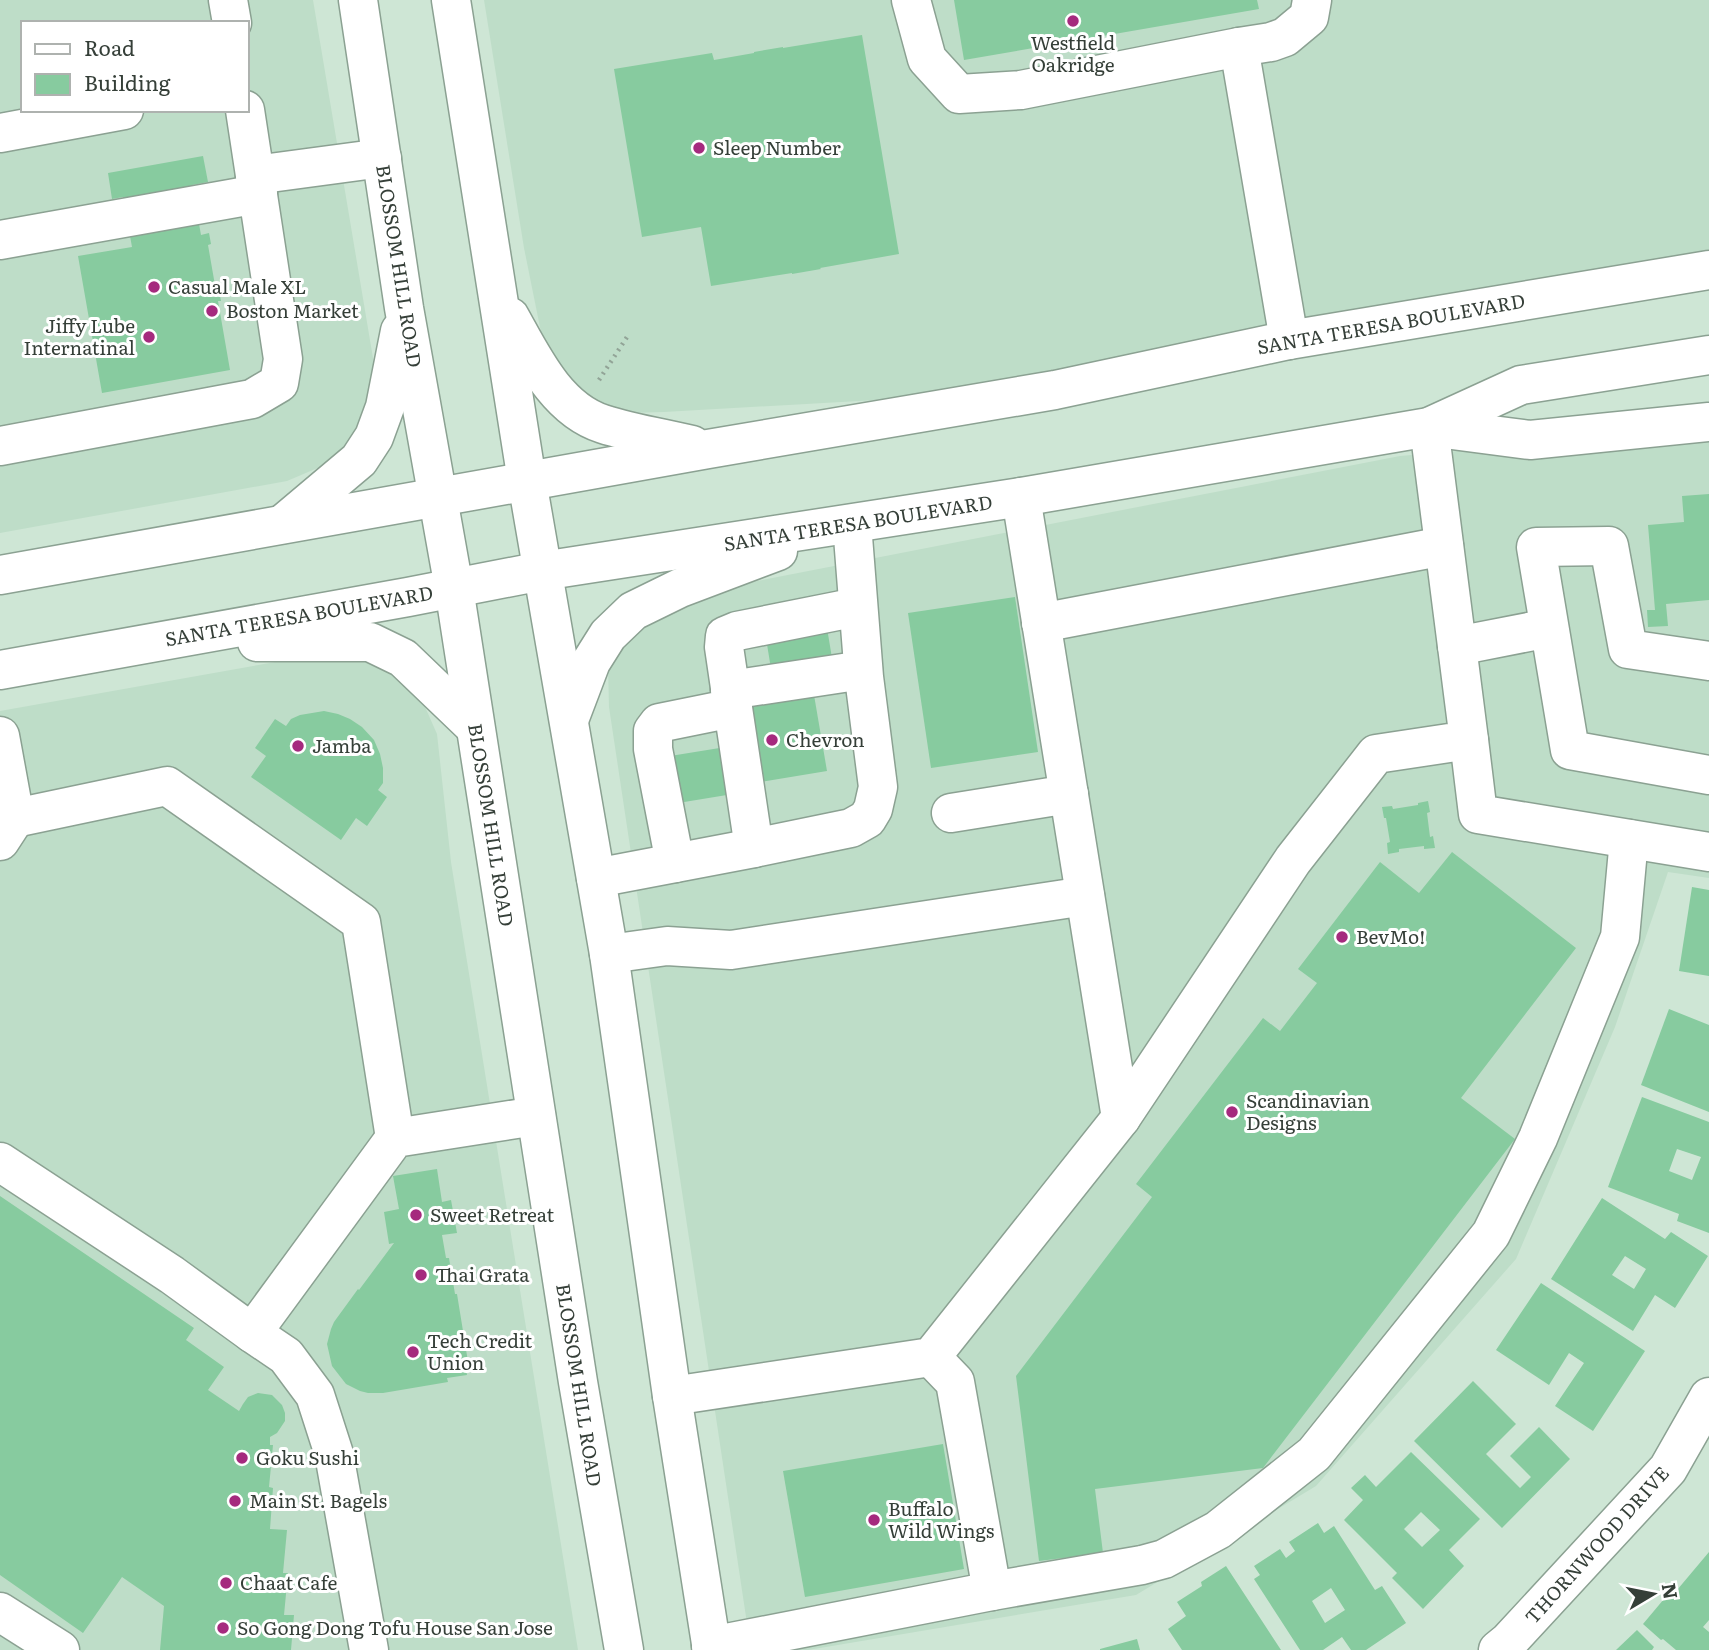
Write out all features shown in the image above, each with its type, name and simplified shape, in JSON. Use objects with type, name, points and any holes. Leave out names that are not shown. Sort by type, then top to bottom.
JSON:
[{"type":"main road","points":[[228,0],[232,21]]},
{"type":"main road","name":"BLOSSOM HILL ROAD","points":[[358,0],[404,308],[454,589],[578,1382],[624,1650]]},
{"type":"main road","points":[[451,0],[527,481],[609,954],[711,1648],[1164,1559],[1217,1530],[1314,1454],[1491,1234],[1538,1138],[1620,937],[1629,839]]},
{"type":"main road","points":[[911,0],[926,59],[958,94],[1021,90],[1271,42],[1285,37],[1309,17],[1312,0]]},
{"type":"main road","points":[[1239,47],[1289,340]]},
{"type":"main road","points":[[0,133],[113,112]]},
{"type":"main road","points":[[0,446],[252,399],[279,383],[283,359],[245,112]]},
{"type":"main road","points":[[0,240],[382,158]]},
{"type":"main road","name":"SANTA TERESA BOULEVARD","points":[[0,575],[1055,390],[1289,340],[1709,270]]},
{"type":"main road","points":[[498,297],[541,372],[559,395],[576,410],[600,424],[708,449]]},
{"type":"main road","points":[[282,525],[359,460],[374,437],[385,407],[404,308]]},
{"type":"main road","name":"SANTA TERESA BOULEVARD","points":[[0,670],[542,571],[1021,497],[1429,427],[1521,386],[1709,355]]},
{"type":"main road","points":[[1709,422],[1530,440],[1429,427],[1478,814],[1709,852]]},
{"type":"main road","points":[[1021,497],[1121,1118]]},
{"type":"main road","points":[[568,722],[591,662],[608,635],[633,611],[680,588],[849,524],[878,787],[873,809],[867,820],[851,828],[596,878]]},
{"type":"main road","points":[[1709,661],[1628,649],[1609,545],[1536,547],[1570,750],[1709,775]]},
{"type":"main road","points":[[1041,623],[1444,547]]},
{"type":"main road","points":[[754,848],[731,699],[725,636],[737,631],[857,607]]},
{"type":"main road","points":[[1457,646],[1549,628]]},
{"type":"main road","points":[[153,642],[370,642],[403,658],[475,727]]},
{"type":"main road","points":[[675,863],[653,748],[653,731],[660,723],[731,699],[863,670]]},
{"type":"main road","points":[[0,736],[8,830],[167,786],[361,922],[394,1138],[252,1334]]},
{"type":"main road","points":[[672,1396],[931,1357],[1121,1118],[1293,860],[1376,754],[1469,740]]},
{"type":"main road","points":[[951,813],[1069,794]]},
{"type":"main road","points":[[609,954],[667,946],[731,950],[1085,896]]},
{"type":"main road","points":[[394,1138],[536,1116]]},
{"type":"main road","points":[[0,1162],[172,1275],[286,1356],[315,1395],[334,1454],[369,1650]]},
{"type":"main road","points":[[931,1357],[955,1382],[992,1591]]},
{"type":"main road","name":"THORNWOOD DRIVE","points":[[1498,1650],[1510,1641],[1668,1469],[1709,1397]]},
{"type":"main road","points":[[0,1612],[60,1650]]},
{"type":"path","points":[[598,383],[627,337]]},
{"type":"shaded area","points":[[0,0],[313,0],[377,382],[360,439],[334,461],[287,481],[0,533]]},
{"type":"shaded area","points":[[484,0],[1709,0],[1709,270],[1055,390],[629,413],[599,406],[564,382],[546,357],[524,248]]},
{"type":"shaded area","points":[[1709,429],[1709,878],[1668,872],[1615,1027],[1516,1259],[1316,1486],[1136,1595],[808,1650],[751,1650],[609,707],[608,666],[624,638],[706,591],[1400,456]]},
{"type":"shaded area","points":[[326,653],[360,654],[397,669],[418,691],[437,734],[451,862],[578,1650],[0,1650],[0,711]]},
{"type":"building","name":"Westfield Oakridge","points":[[954,0],[1257,0],[1259,9],[964,60]]},
{"type":"building","points":[[862,35],[899,254],[711,286],[701,227],[642,237],[614,69],[712,53],[714,60]]},
{"type":"building","points":[[203,156],[208,182],[192,185],[201,235],[209,233],[211,244],[208,245],[216,291],[219,291],[221,301],[218,301],[230,370],[102,393],[78,256],[132,247],[123,197],[112,199],[108,173]]},
{"type":"building","points":[[1709,494],[1709,600],[1666,604],[1668,626],[1648,627],[1647,610],[1655,610],[1648,525],[1684,522],[1682,496]]},
{"type":"building","points":[[1015,597],[1038,752],[931,768],[908,613]]},
{"type":"building","points":[[826,622],[833,664],[772,675],[765,632]]},
{"type":"building","points":[[814,695],[827,771],[755,783],[742,708]]},
{"type":"building","points":[[324,711],[350,719],[374,740],[383,768],[383,783],[378,790],[387,797],[367,826],[356,818],[341,840],[251,777],[266,756],[255,748],[275,719],[286,726],[291,719],[300,715]]},
{"type":"building","points":[[732,746],[739,793],[672,804],[664,757]]},
{"type":"building","points":[[1428,801],[1430,837],[1433,836],[1435,848],[1424,849],[1424,846],[1399,849],[1399,852],[1388,854],[1387,843],[1390,842],[1382,807],[1392,806],[1393,809]]},
{"type":"building","points":[[1452,852],[1576,948],[1461,1098],[1515,1139],[1263,1468],[1095,1489],[1103,1553],[1039,1561],[1016,1376],[1152,1197],[1136,1184],[1263,1018],[1280,1031],[1317,983],[1298,969],[1380,862],[1419,893]]},
{"type":"building","points":[[1692,887],[1709,890],[1709,976],[1679,971]]},
{"type":"building","points":[[1669,1009],[1709,1025],[1709,1112],[1641,1085]]},
{"type":"building","points":[[1642,1097],[1709,1122],[1709,1233],[1677,1221],[1679,1214],[1608,1187]],"holes":[[[1677,1149],[1701,1157],[1692,1180],[1669,1171]]]},
{"type":"building","points":[[437,1169],[442,1202],[451,1200],[457,1233],[442,1235],[457,1294],[469,1368],[466,1369],[467,1375],[447,1378],[448,1382],[383,1393],[360,1391],[346,1384],[332,1366],[327,1344],[331,1329],[394,1243],[389,1244],[384,1212],[399,1209],[393,1176]]},
{"type":"building","points":[[0,1196],[194,1328],[186,1340],[224,1367],[208,1390],[239,1411],[248,1397],[258,1393],[272,1395],[282,1405],[285,1421],[277,1433],[270,1437],[270,1445],[273,1445],[269,1487],[273,1488],[270,1529],[287,1530],[283,1573],[288,1573],[284,1615],[294,1615],[291,1650],[160,1650],[164,1606],[122,1577],[83,1633],[0,1575]]},
{"type":"building","points":[[1602,1198],[1665,1239],[1671,1232],[1708,1256],[1675,1308],[1655,1295],[1633,1331],[1551,1279]],"holes":[[[1625,1256],[1646,1269],[1634,1289],[1612,1275]]]},
{"type":"building","points":[[1541,1283],[1645,1351],[1593,1431],[1555,1406],[1584,1363],[1569,1353],[1549,1385],[1496,1350]]},
{"type":"building","points":[[1473,1381],[1516,1424],[1486,1454],[1520,1488],[1531,1477],[1510,1456],[1539,1427],[1570,1459],[1502,1528],[1414,1441]]},
{"type":"building","name":"Buffalo Wild Wings","points":[[943,1444],[964,1569],[805,1597],[783,1471]]},
{"type":"building","points":[[1411,1452],[1480,1519],[1449,1550],[1464,1566],[1423,1609],[1392,1578],[1397,1573],[1344,1520],[1363,1500],[1351,1488],[1365,1475],[1376,1487]],"holes":[[[1421,1512],[1440,1530],[1422,1547],[1404,1529]]]},
{"type":"building","points":[[1318,1523],[1324,1533],[1334,1526],[1375,1590],[1382,1586],[1406,1623],[1366,1650],[1351,1650],[1342,1637],[1323,1650],[1300,1650],[1254,1579],[1260,1575],[1254,1566],[1280,1549],[1286,1558],[1295,1551],[1289,1542]],"holes":[[[1331,1588],[1345,1610],[1325,1623],[1312,1601]]]},
{"type":"building","points":[[1709,1552],[1709,1620],[1703,1627],[1709,1632],[1709,1650],[1676,1650],[1643,1624],[1669,1593],[1672,1596]]},
{"type":"building","points":[[1226,1566],[1281,1650],[1182,1650],[1168,1629],[1186,1616],[1177,1602]]},
{"type":"building","points":[[1637,1630],[1654,1647],[1652,1650],[1616,1650]]},
{"type":"building","points":[[1137,1639],[1140,1650],[1100,1650],[1100,1649]]},
{"type":"place","name":"Westfield Oakridge","points":[[1073,21]]},
{"type":"place","name":"Sleep Number","points":[[699,148]]},
{"type":"place","name":"Casual Male XL","points":[[154,287]]},
{"type":"place","name":"Boston Market","points":[[212,311]]},
{"type":"place","name":"Jiffy Lube Internatinal","points":[[149,337]]},
{"type":"place","name":"Chevron","points":[[772,740]]},
{"type":"place","name":"Jamba","points":[[298,746]]},
{"type":"place","name":"BevMo!","points":[[1342,937]]},
{"type":"place","name":"Scandinavian Designs","points":[[1232,1112]]},
{"type":"place","name":"Sweet Retreat","points":[[416,1215]]},
{"type":"place","name":"Thai Grata","points":[[421,1275]]},
{"type":"place","name":"Tech Credit Union","points":[[413,1352]]},
{"type":"place","name":"Goku Sushi","points":[[242,1458]]},
{"type":"place","name":"Main St. Bagels","points":[[235,1501]]},
{"type":"place","name":"Buffalo Wild Wings","points":[[874,1520]]},
{"type":"place","name":"Chaat Cafe","points":[[226,1583]]},
{"type":"place","name":"So Gong Dong Tofu House San Jose","points":[[223,1628]]}]
